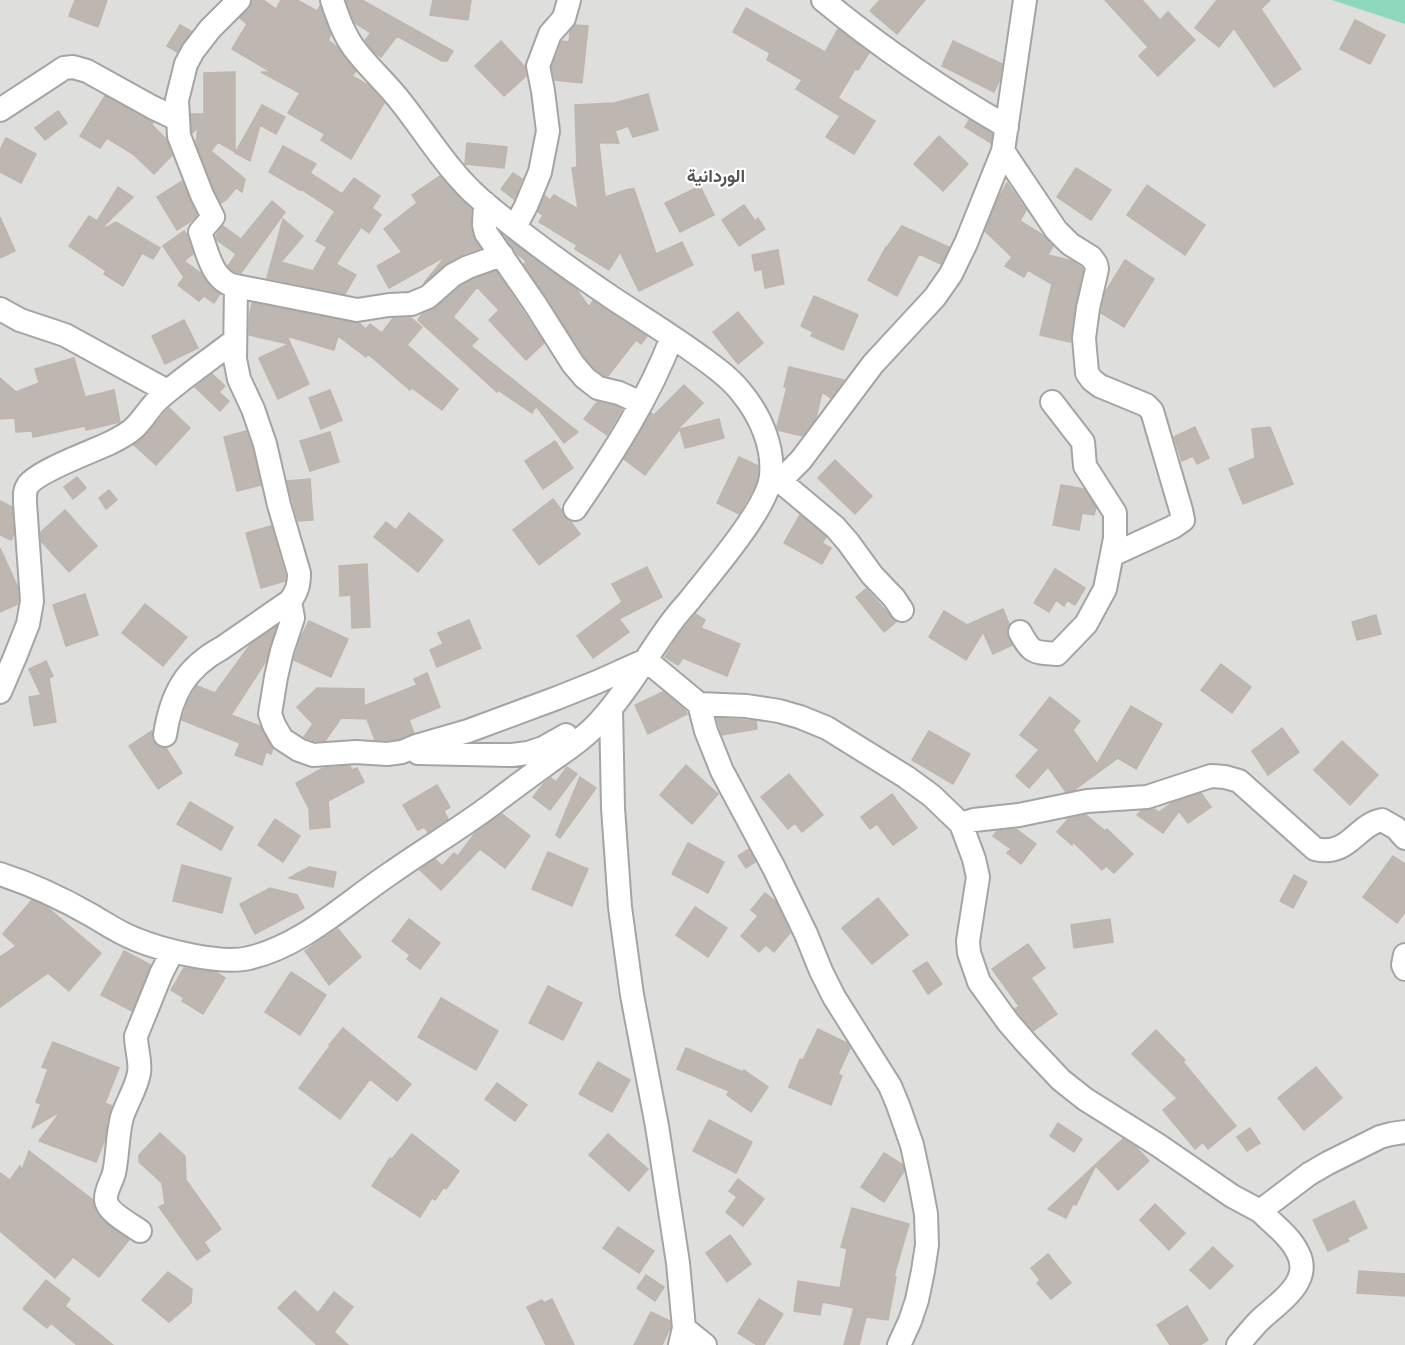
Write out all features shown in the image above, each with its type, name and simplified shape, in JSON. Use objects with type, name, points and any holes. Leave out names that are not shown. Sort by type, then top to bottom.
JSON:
[{"type":"street","points":[[239,0],[210,29],[193,51],[186,64],[177,100],[179,136],[213,217],[200,232],[216,274],[228,285],[357,310],[411,304],[428,297],[453,275],[502,255]]},
{"type":"street","points":[[332,0],[354,50],[397,96],[469,189],[555,258],[700,355],[742,392],[759,418],[776,479],[835,527],[902,610]]},
{"type":"street","points":[[514,227],[526,206],[540,172],[548,131],[538,66],[550,34],[564,18],[569,0]]},
{"type":"street","points":[[823,0],[909,66],[1007,127]]},
{"type":"street","points":[[0,874],[43,891],[86,912],[133,939],[172,952],[218,959],[248,958],[266,953],[303,936],[390,873],[465,824],[588,733],[611,708],[666,630],[738,537],[776,479],[801,460],[873,364],[935,297],[951,274],[1003,151],[1024,0]]},
{"type":"street","points":[[0,110],[64,68],[73,67],[87,70],[177,119]]},
{"type":"street","points":[[1003,151],[1056,230],[1070,244],[1091,257],[1096,264],[1084,338],[1087,373],[1100,387],[1146,405],[1152,411],[1181,510],[1183,520],[1173,527],[1112,555]]},
{"type":"street","points":[[485,203],[486,233],[573,364],[598,388],[619,393],[641,403]]},
{"type":"street","points":[[165,735],[171,706],[187,676],[210,655],[290,601],[297,592],[299,573],[279,505],[265,444],[239,379],[235,359],[236,286]]},
{"type":"street","points":[[0,309],[20,320],[65,335],[167,391]]},
{"type":"street","points":[[575,509],[641,403],[672,337]]},
{"type":"street","points":[[0,692],[28,624],[32,601],[26,531],[26,488],[43,474],[134,428],[149,408],[167,391],[235,340]]},
{"type":"street","points":[[1020,632],[1029,648],[1035,652],[1057,654],[1086,624],[1105,589],[1116,538],[1115,513],[1084,466],[1083,442],[1052,402]]},
{"type":"street","points":[[290,601],[293,618],[276,676],[270,714],[282,739],[299,750],[314,755],[356,752],[512,755],[528,753],[558,741],[611,708]]},
{"type":"street","points":[[646,660],[699,704],[706,731],[722,771],[774,868],[806,934],[821,972],[834,997],[890,1086],[898,1105],[912,1145],[926,1214],[927,1245],[917,1300],[899,1345]]},
{"type":"street","points":[[402,752],[468,731],[557,698],[646,660]]},
{"type":"street","points":[[699,704],[746,706],[779,711],[812,721],[906,777],[932,796],[961,824],[978,877],[968,940],[969,953],[979,982],[1008,1022],[1061,1080],[1085,1099],[1158,1145],[1232,1196],[1260,1211],[1298,1252],[1302,1262],[1299,1282],[1238,1345]]},
{"type":"street","points":[[611,708],[613,808],[620,907],[632,995],[657,1126],[678,1263],[682,1337],[705,1345]]},
{"type":"street","points":[[961,824],[1087,801],[1147,797],[1211,776],[1239,781],[1315,849],[1325,851],[1335,849],[1350,842],[1376,821],[1382,820],[1396,828],[1405,838]]},
{"type":"street","points":[[140,1231],[116,1214],[106,1200],[114,1174],[123,1116],[139,1074],[136,1036],[172,952]]},
{"type":"street","points":[[1405,955],[1402,965],[1405,969]]},
{"type":"street","points":[[1260,1211],[1309,1174],[1328,1163],[1380,1137],[1405,1132]]},
{"type":"shaded area","points":[[0,0],[1405,0],[1405,1345],[0,1345]]},
{"type":"green space","points":[[1332,0],[1405,0],[1405,24]]},
{"type":"building","points":[[75,0],[107,0],[98,27],[69,16]]},
{"type":"building","points":[[252,0],[263,0],[276,9],[281,0],[297,0],[317,11],[320,6],[331,35],[328,40],[336,46],[356,71],[352,76],[368,85],[384,103],[351,159],[321,140],[325,134],[288,113],[300,93],[261,72],[271,72],[232,49],[247,24],[240,18],[249,9]]},
{"type":"building","points":[[346,0],[362,0],[453,51],[447,61],[442,61],[397,36],[381,57],[365,40],[371,33],[355,23]]},
{"type":"building","points":[[433,0],[471,0],[468,20],[430,15]]},
{"type":"building","points":[[880,0],[925,0],[897,34],[870,11]]},
{"type":"building","points":[[1105,0],[1142,0],[1160,20],[1168,12],[1195,40],[1158,76],[1139,56],[1148,47]]},
{"type":"building","points":[[1217,0],[1270,0],[1261,9],[1301,69],[1274,87],[1234,28],[1219,47],[1195,28]]},
{"type":"building","points":[[746,8],[825,52],[838,29],[869,53],[858,70],[855,69],[838,98],[875,121],[854,154],[826,137],[840,116],[796,89],[802,80],[767,60],[770,53],[733,32]]},
{"type":"building","points":[[1355,20],[1385,35],[1370,64],[1340,49]]},
{"type":"building","points":[[180,25],[191,31],[177,52],[167,46]]},
{"type":"building","points":[[575,25],[588,26],[582,83],[555,80],[552,67],[562,41],[569,42],[570,31]]},
{"type":"building","points":[[501,41],[525,67],[526,76],[504,96],[475,66]]},
{"type":"building","points":[[953,41],[1002,64],[1000,79],[994,92],[942,66]]},
{"type":"building","points":[[235,72],[235,152],[218,142],[211,151],[245,179],[242,192],[236,188],[221,203],[196,143],[198,128],[192,133],[191,114],[204,114],[204,73]]},
{"type":"building","points":[[648,94],[658,130],[633,137],[628,126],[615,131],[619,143],[599,143],[605,197],[634,189],[656,254],[682,242],[693,265],[639,291],[620,252],[609,270],[575,249],[577,245],[539,222],[543,215],[538,212],[545,196],[550,200],[554,195],[578,209],[572,168],[577,167],[575,105],[614,103]]},
{"type":"building","points":[[105,96],[153,122],[152,125],[166,139],[172,155],[154,174],[133,154],[107,138],[100,148],[80,136]]},
{"type":"building","points":[[262,105],[285,117],[276,134],[260,125],[250,161],[235,153]]},
{"type":"building","points":[[58,111],[67,123],[45,140],[35,128]]},
{"type":"building","points":[[969,120],[992,134],[991,143],[965,127]]},
{"type":"building","points":[[939,136],[968,164],[943,191],[914,164]]},
{"type":"building","points":[[6,138],[36,154],[21,183],[0,172],[0,150]]},
{"type":"building","points":[[467,143],[507,147],[504,168],[465,164]]},
{"type":"building","points":[[283,146],[316,164],[310,173],[342,194],[354,178],[380,196],[372,208],[381,215],[369,233],[361,227],[336,264],[356,275],[345,294],[267,278],[283,219],[303,236],[281,262],[313,271],[327,247],[316,241],[335,211],[269,172]]},
{"type":"building","points":[[1076,168],[1111,190],[1091,220],[1057,197]]},
{"type":"building","points":[[513,173],[522,179],[514,199],[501,189]]},
{"type":"building","points":[[440,176],[471,209],[471,228],[480,248],[447,263],[424,283],[446,256],[389,288],[377,266],[402,252],[384,229],[417,203],[412,195]]},
{"type":"building","points":[[182,181],[197,215],[177,230],[157,197]]},
{"type":"building","points":[[1007,183],[1026,210],[1020,221],[1043,235],[1053,246],[1048,255],[1072,261],[1083,269],[1070,342],[1040,335],[1052,284],[1028,270],[1024,277],[1005,266],[1012,257],[985,231]]},
{"type":"building","points":[[1147,185],[1205,225],[1185,255],[1127,215]]},
{"type":"building","points":[[700,186],[714,215],[680,232],[665,203]]},
{"type":"building","points":[[118,187],[133,197],[104,226],[105,228],[116,222],[160,248],[153,259],[142,253],[123,286],[104,274],[106,271],[69,246],[89,216],[97,221]]},
{"type":"building","points":[[272,201],[285,212],[241,273],[234,271],[228,266],[236,254],[217,240],[216,236],[223,226],[241,239]]},
{"type":"building","points":[[744,205],[755,221],[758,218],[765,229],[739,246],[722,220]]},
{"type":"building","points":[[0,217],[15,251],[0,258]]},
{"type":"building","points":[[902,226],[949,247],[941,264],[919,254],[897,296],[868,280],[886,247]]},
{"type":"building","points":[[184,231],[193,254],[184,261],[202,274],[211,287],[220,294],[214,303],[204,296],[199,301],[178,285],[184,277],[163,246]]},
{"type":"building","points":[[505,237],[577,290],[589,307],[593,301],[647,336],[641,344],[636,340],[608,376],[604,376],[584,356],[524,264],[526,261],[516,253]]},
{"type":"building","points":[[778,250],[784,284],[765,288],[762,269],[755,271],[752,255]]},
{"type":"building","points":[[1125,260],[1154,279],[1124,327],[1101,313],[1106,291]]},
{"type":"building","points":[[496,271],[544,343],[526,360],[489,320],[499,310],[477,287],[453,317],[478,339],[471,346],[578,432],[564,443],[536,406],[532,413],[498,390],[497,392],[418,320],[422,314],[437,307],[461,286]]},
{"type":"building","points":[[814,296],[858,315],[843,350],[811,336],[813,332],[801,326]]},
{"type":"building","points":[[252,303],[359,323],[366,329],[370,324],[382,333],[393,318],[411,318],[422,327],[407,345],[458,389],[442,410],[412,388],[410,390],[368,354],[366,357],[338,336],[334,350],[287,336],[309,384],[278,399],[259,358],[289,344],[249,335]]},
{"type":"building","points":[[738,312],[763,343],[738,364],[713,332]]},
{"type":"building","points":[[184,320],[198,348],[165,364],[152,336]]},
{"type":"building","points":[[74,358],[85,397],[114,390],[120,422],[86,430],[85,426],[33,437],[32,431],[16,432],[15,418],[0,419],[0,378],[16,392],[39,383],[35,369]]},
{"type":"building","points":[[789,367],[844,380],[831,398],[822,392],[816,418],[802,436],[778,430],[777,427],[787,387],[784,387]]},
{"type":"building","points":[[212,374],[225,386],[219,392],[229,401],[220,411],[195,387]]},
{"type":"building","points":[[684,385],[703,403],[676,431],[679,430],[645,475],[624,459],[651,413],[654,415]]},
{"type":"building","points":[[330,390],[342,420],[321,429],[309,398]]},
{"type":"building","points":[[597,402],[622,409],[607,435],[584,419]]},
{"type":"building","points":[[169,408],[190,428],[156,465],[134,445],[148,433]]},
{"type":"building","points":[[719,419],[724,438],[685,448],[680,429]]},
{"type":"building","points":[[1195,427],[1209,458],[1197,464],[1193,456],[1182,461],[1174,437]]},
{"type":"building","points":[[1270,427],[1293,484],[1243,504],[1229,469],[1255,458],[1252,429]]},
{"type":"building","points":[[246,431],[261,485],[237,491],[224,437]]},
{"type":"building","points":[[330,432],[339,462],[310,471],[300,441]]},
{"type":"building","points":[[555,441],[573,468],[543,489],[525,461]]},
{"type":"building","points":[[739,457],[758,466],[758,474],[755,485],[739,514],[717,503]]},
{"type":"building","points":[[835,460],[872,496],[855,514],[818,478]]},
{"type":"building","points":[[77,477],[86,488],[73,499],[64,487]]},
{"type":"building","points":[[310,479],[313,520],[298,521],[287,481]]},
{"type":"building","points":[[1061,485],[1084,489],[1096,508],[1094,515],[1082,513],[1079,530],[1053,525]]},
{"type":"building","points":[[109,490],[117,500],[106,509],[99,498]]},
{"type":"building","points":[[553,499],[563,515],[580,534],[539,565],[513,530]]},
{"type":"building","points":[[0,501],[12,507],[14,534],[11,540],[0,535]]},
{"type":"building","points":[[65,510],[97,546],[69,572],[41,541],[41,532]]},
{"type":"building","points":[[409,513],[443,540],[418,572],[374,537],[386,522],[396,530]]},
{"type":"building","points":[[800,515],[826,537],[822,543],[831,548],[822,564],[784,543]]},
{"type":"building","points":[[271,526],[285,581],[261,588],[246,533]]},
{"type":"building","points":[[0,548],[18,588],[18,604],[0,612]]},
{"type":"building","points":[[367,564],[370,627],[352,628],[351,595],[340,596],[339,566]]},
{"type":"building","points":[[647,567],[662,597],[619,619],[629,632],[593,658],[577,636],[622,602],[612,584]]},
{"type":"building","points":[[1055,569],[1085,588],[1075,605],[1067,600],[1064,606],[1056,600],[1049,612],[1034,603]]},
{"type":"building","points":[[866,589],[896,622],[884,632],[856,597]]},
{"type":"building","points":[[85,594],[98,635],[66,646],[53,605]]},
{"type":"building","points":[[145,604],[187,637],[163,666],[122,633]]},
{"type":"building","points":[[1003,609],[1009,624],[1007,632],[1012,645],[993,654],[983,632],[966,660],[929,637],[944,611],[967,625]]},
{"type":"building","points":[[696,614],[705,620],[701,628],[740,644],[727,676],[683,658],[678,665],[665,657]]},
{"type":"building","points":[[1376,615],[1381,634],[1357,640],[1352,622]]},
{"type":"building","points":[[469,620],[481,648],[437,667],[430,650],[443,644],[438,633]]},
{"type":"building","points":[[309,621],[348,639],[331,677],[294,660],[300,639]]},
{"type":"building","points":[[276,627],[266,661],[231,715],[260,726],[273,748],[271,754],[266,752],[262,765],[235,755],[240,743],[182,720],[188,701],[197,686],[215,693],[250,645]]},
{"type":"building","points":[[46,661],[53,676],[49,678],[56,722],[34,726],[29,697],[41,695],[29,669]]},
{"type":"building","points":[[1221,664],[1251,687],[1232,713],[1201,690]]},
{"type":"building","points":[[427,673],[440,707],[409,720],[414,733],[398,739],[375,740],[367,719],[341,718],[325,741],[315,741],[304,737],[313,724],[297,707],[317,688],[364,689],[364,706],[417,685],[414,679]]},
{"type":"building","points":[[663,692],[687,714],[648,734],[635,705]]},
{"type":"building","points":[[1050,697],[1080,721],[1073,730],[1097,764],[1131,706],[1162,724],[1136,769],[1118,758],[1074,790],[1066,792],[1048,767],[1029,788],[1016,776],[1039,750],[1020,735]]},
{"type":"building","points":[[717,718],[756,721],[757,729],[722,735]]},
{"type":"building","points":[[1282,728],[1299,752],[1268,775],[1252,751]]},
{"type":"building","points":[[152,731],[152,739],[156,745],[166,748],[182,773],[158,789],[129,746]]},
{"type":"building","points":[[929,731],[970,754],[953,784],[912,760]]},
{"type":"building","points":[[1342,741],[1378,775],[1350,805],[1314,770]]},
{"type":"building","points":[[686,765],[718,794],[692,824],[660,795]]},
{"type":"building","points":[[350,766],[352,770],[357,768],[364,782],[328,801],[330,827],[310,829],[309,809],[296,783],[323,768]]},
{"type":"building","points":[[567,767],[577,774],[550,810],[533,797],[551,778],[556,782]]},
{"type":"building","points":[[789,774],[823,815],[802,832],[795,823],[788,829],[761,797]]},
{"type":"building","points":[[580,777],[596,788],[560,838],[556,835]]},
{"type":"building","points":[[437,785],[450,807],[444,811],[448,819],[428,832],[424,827],[418,830],[403,805]]},
{"type":"building","points":[[1201,793],[1211,807],[1188,823],[1179,811],[1163,833],[1137,815],[1141,811],[1154,809],[1159,812],[1172,803]]},
{"type":"building","points":[[892,794],[917,828],[893,845],[877,824],[870,829],[861,817]]},
{"type":"building","points":[[190,802],[233,827],[221,850],[177,824]]},
{"type":"building","points":[[502,814],[530,836],[505,868],[480,849],[441,890],[420,870],[435,859],[442,866],[454,853],[458,856],[475,833]]},
{"type":"building","points":[[1086,815],[1105,831],[1107,829],[1133,854],[1114,873],[1106,866],[1102,870],[1073,842],[1072,845],[1057,832],[1068,819]]},
{"type":"building","points":[[275,819],[300,836],[283,862],[258,845]]},
{"type":"building","points":[[1016,829],[1036,844],[1021,864],[1007,853],[1011,849],[993,836],[997,831]]},
{"type":"building","points":[[688,843],[724,862],[708,893],[672,874]]},
{"type":"building","points":[[749,849],[755,862],[746,868],[738,856]]},
{"type":"building","points":[[548,852],[588,869],[572,906],[532,889]]},
{"type":"building","points":[[1393,856],[1405,864],[1405,912],[1397,923],[1363,897]]},
{"type":"building","points":[[182,865],[231,878],[222,913],[173,901]]},
{"type":"building","points":[[309,867],[336,872],[333,887],[289,878]]},
{"type":"building","points":[[1294,875],[1307,882],[1293,908],[1280,901]]},
{"type":"building","points":[[270,888],[297,895],[304,908],[255,934],[240,904]]},
{"type":"building","points":[[765,893],[776,902],[790,933],[774,952],[766,945],[759,952],[741,936],[758,916],[751,910]]},
{"type":"building","points":[[878,898],[908,935],[872,964],[842,928]]},
{"type":"building","points":[[32,900],[48,908],[101,953],[69,991],[48,973],[0,1007],[0,957],[16,946],[3,934]]},
{"type":"building","points":[[695,907],[727,928],[708,957],[676,935]]},
{"type":"building","points":[[409,919],[440,943],[420,969],[407,959],[410,955],[392,941]]},
{"type":"building","points":[[1110,919],[1113,942],[1074,948],[1071,925]]},
{"type":"building","points":[[338,929],[361,957],[329,985],[305,951]]},
{"type":"building","points":[[1028,944],[1045,968],[1031,978],[1057,1014],[1033,1031],[1015,1009],[1019,1006],[992,969]]},
{"type":"building","points":[[124,951],[151,965],[132,1011],[101,995]]},
{"type":"building","points":[[927,962],[942,984],[928,994],[913,971]]},
{"type":"building","points":[[184,968],[216,972],[225,978],[203,1014],[182,1001],[184,998],[171,990]]},
{"type":"building","points":[[291,972],[326,995],[300,1035],[265,1012]]},
{"type":"building","points":[[548,986],[582,1003],[563,1040],[529,1023]]},
{"type":"building","points":[[441,998],[498,1031],[476,1070],[418,1037]]},
{"type":"building","points":[[343,1028],[411,1084],[397,1101],[370,1079],[340,1119],[299,1088]]},
{"type":"building","points":[[818,1029],[847,1043],[850,1048],[838,1074],[842,1076],[831,1105],[789,1087],[800,1059],[803,1060]]},
{"type":"building","points":[[1156,1030],[1185,1060],[1183,1062],[1236,1126],[1208,1149],[1203,1142],[1195,1149],[1163,1110],[1177,1098],[1132,1054]]},
{"type":"building","points":[[53,1042],[119,1068],[105,1103],[112,1106],[105,1139],[96,1162],[39,1141],[61,1111],[32,1128],[41,1104],[36,1102],[48,1069],[42,1067]]},
{"type":"building","points":[[686,1048],[743,1072],[744,1070],[768,1087],[751,1112],[727,1095],[729,1091],[677,1069]]},
{"type":"building","points":[[598,1062],[630,1080],[612,1112],[579,1094]]},
{"type":"building","points":[[1316,1067],[1342,1098],[1304,1130],[1278,1098]]},
{"type":"building","points":[[497,1083],[527,1105],[515,1121],[485,1099]]},
{"type":"building","points":[[709,1120],[752,1142],[736,1173],[693,1151]]},
{"type":"building","points":[[1058,1123],[1082,1139],[1074,1152],[1050,1136]]},
{"type":"building","points":[[1250,1128],[1260,1143],[1247,1151],[1237,1137]]},
{"type":"building","points":[[160,1133],[185,1156],[186,1180],[221,1229],[204,1242],[210,1251],[197,1260],[159,1207],[165,1204],[162,1183],[139,1162],[139,1155]]},
{"type":"building","points":[[412,1134],[459,1171],[435,1200],[432,1198],[420,1217],[372,1186],[390,1158],[392,1159]]},
{"type":"building","points":[[608,1134],[648,1169],[629,1191],[589,1155]]},
{"type":"building","points":[[1123,1139],[1137,1148],[1149,1161],[1118,1190],[1095,1165]]},
{"type":"building","points":[[29,1151],[93,1200],[95,1209],[101,1218],[129,1240],[99,1277],[73,1257],[55,1278],[0,1231],[0,1173],[10,1180],[20,1166],[22,1170]]},
{"type":"building","points":[[884,1153],[903,1165],[904,1171],[884,1202],[861,1187]]},
{"type":"building","points":[[1094,1166],[1076,1205],[1073,1204],[1066,1218],[1048,1209]]},
{"type":"building","points":[[738,1179],[764,1199],[743,1226],[726,1212],[737,1197],[729,1191]]},
{"type":"building","points":[[1354,1201],[1367,1228],[1347,1238],[1349,1241],[1328,1251],[1313,1220]]},
{"type":"building","points":[[1155,1204],[1185,1233],[1169,1250],[1140,1220]]},
{"type":"building","points":[[852,1208],[909,1224],[894,1276],[896,1277],[888,1320],[866,1317],[859,1345],[844,1345],[854,1308],[822,1302],[820,1315],[794,1311],[798,1281],[840,1288],[847,1249],[841,1247]]},
{"type":"building","points":[[618,1227],[654,1251],[639,1273],[603,1248]]},
{"type":"building","points":[[730,1235],[751,1264],[727,1282],[706,1253]]},
{"type":"building","points":[[1213,1247],[1233,1266],[1210,1289],[1190,1270]]},
{"type":"building","points":[[1048,1254],[1071,1283],[1051,1299],[1037,1283],[1040,1280],[1031,1268]]},
{"type":"building","points":[[1359,1271],[1405,1274],[1405,1296],[1357,1293]]},
{"type":"building","points":[[168,1272],[192,1289],[191,1303],[169,1322],[142,1300]]},
{"type":"building","points":[[646,1275],[664,1287],[655,1301],[637,1288]]},
{"type":"building","points":[[46,1280],[70,1299],[65,1306],[113,1345],[77,1345],[51,1323],[47,1328],[23,1309]]},
{"type":"building","points":[[295,1291],[318,1313],[334,1292],[353,1307],[334,1332],[348,1345],[317,1345],[278,1308]]},
{"type":"building","points":[[552,1299],[574,1345],[546,1345],[527,1307],[542,1300],[544,1303]]},
{"type":"building","points":[[759,1299],[783,1314],[764,1345],[757,1345],[738,1333]]},
{"type":"building","points":[[1187,1306],[1208,1340],[1200,1345],[1170,1345],[1157,1325]]},
{"type":"building","points":[[651,1312],[670,1321],[670,1328],[662,1345],[634,1345]]},
{"type":"district","name":"الوردانية","points":[[716,175]]}]
